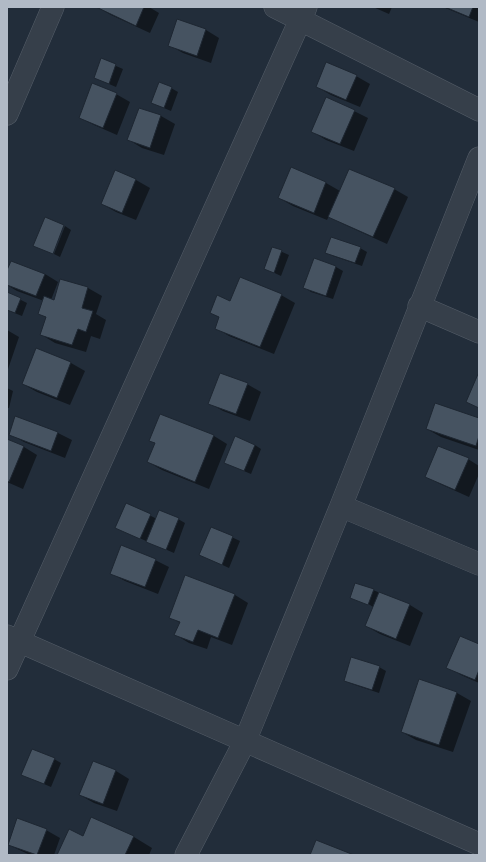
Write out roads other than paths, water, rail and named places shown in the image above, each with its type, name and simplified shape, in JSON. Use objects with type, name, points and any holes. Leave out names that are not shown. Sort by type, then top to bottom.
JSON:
[{"type":"street","points":[[7,114],[53,7]]},
{"type":"street","points":[[275,7],[303,13],[479,110]]},
{"type":"street","points":[[7,669],[13,638],[303,13]]},
{"type":"street","points":[[186,855],[245,741],[341,506],[419,306],[479,158]]},
{"type":"street","points":[[419,306],[479,332]]},
{"type":"street","points":[[341,506],[479,564]]},
{"type":"street","points":[[13,638],[479,844]]}]
